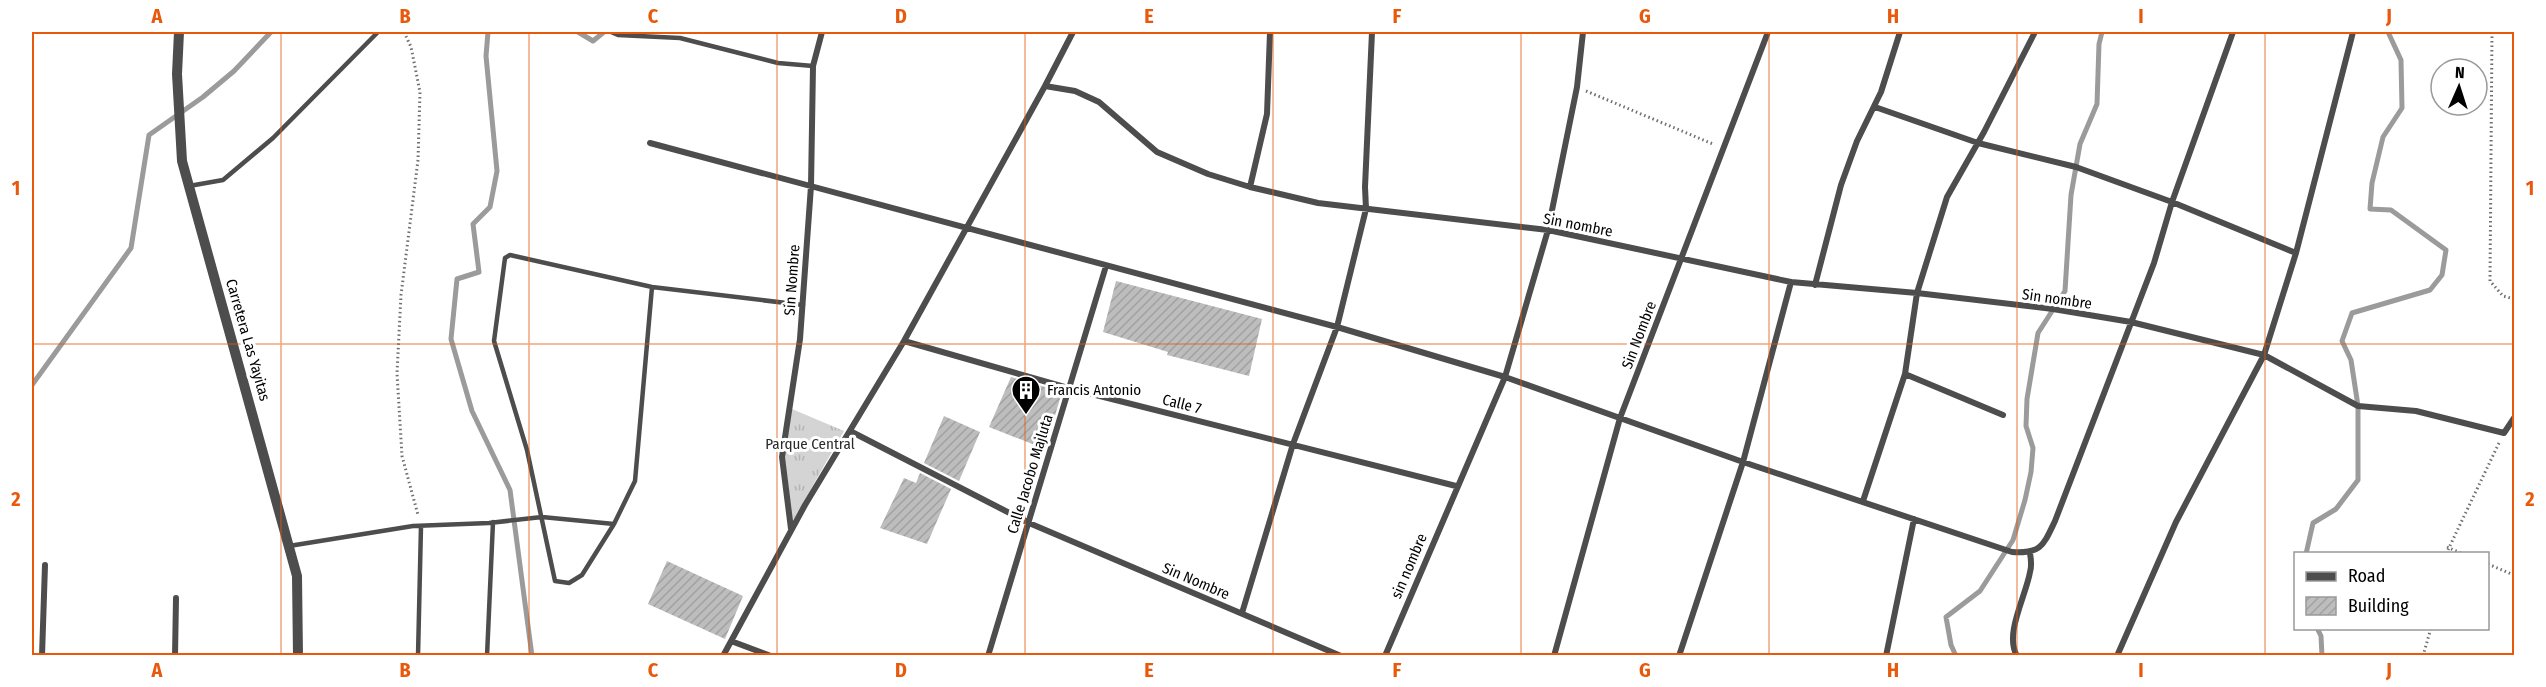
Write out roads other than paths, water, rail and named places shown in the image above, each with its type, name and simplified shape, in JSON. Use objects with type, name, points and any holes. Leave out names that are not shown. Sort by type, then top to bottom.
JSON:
[{"type":"street","name":"Carretera Las Yayitas","points":[[179,32],[177,74],[182,161],[297,576],[298,656]]},
{"type":"street","name":"Sin Nombre","points":[[791,530],[782,457],[800,339],[811,186],[813,66],[822,32]]},
{"type":"street","points":[[723,656],[791,530],[904,341],[1045,87],[1073,32]]},
{"type":"street","points":[[1250,187],[1267,114],[1270,32]]},
{"type":"street","name":"Sin Nombre","points":[[1242,613],[1293,444],[1337,327],[1366,209],[1372,32]]},
{"type":"street","name":"sin nombre","points":[[1385,656],[1456,486],[1505,377],[1548,230],[1576,87],[1583,32]]},
{"type":"street","name":"Sin Nombre","points":[[1554,656],[1620,418],[1768,32]]},
{"type":"street","points":[[1815,285],[1841,185],[1857,141],[1875,107],[1900,32]]},
{"type":"street","points":[[1863,501],[1905,374],[1917,293],[1947,197],[1978,143],[2035,32]]},
{"type":"street","points":[[650,143],[1337,327],[1505,377],[1743,462],[2012,552],[2031,553],[2044,544],[2055,522],[2154,263],[2172,202],[2233,32]]},
{"type":"street","points":[[2117,656],[2176,522],[2264,355],[2296,254],[2353,32]]},
{"type":"street","name":"Sin nombre","points":[[1045,87],[1075,91],[1099,102],[1157,152],[1208,174],[1250,187],[1318,203],[1548,230],[1791,282],[1917,293],[2053,309],[2131,322],[2264,355],[2358,406],[2416,411],[2504,433],[2514,418]]},
{"type":"street","points":[[1875,107],[1978,143],[2076,167],[2172,202],[2296,254]]},
{"type":"street","name":"Calle Jacobo Majluta","points":[[988,656],[1106,266]]},
{"type":"street","points":[[1679,656],[1743,462],[1791,282]]},
{"type":"street","name":"Calle 7","points":[[904,341],[1068,388],[1456,486]]},
{"type":"street","points":[[1905,374],[2003,415]]},
{"type":"street","name":"Sin Nombre","points":[[850,431],[1029,523],[1341,656]]},
{"type":"street","points":[[1886,656],[1914,519]]},
{"type":"street","points":[[2017,656],[2013,649],[2015,622],[2031,571],[2031,553]]},
{"type":"street","points":[[42,656],[45,565]]},
{"type":"street","points":[[175,656],[176,598]]},
{"type":"street","points":[[731,641],[771,656]]},
{"type":"lane","points":[[189,186],[223,180],[273,138],[378,32]]},
{"type":"lane","points":[[611,32],[618,35],[680,38],[778,63],[813,66]]},
{"type":"lane","points":[[652,287],[635,481],[614,524],[582,575],[569,584],[555,581],[527,450],[494,341],[505,258],[510,255],[652,287],[803,305]]},
{"type":"lane","points":[[289,546],[421,526],[542,517],[614,524]]},
{"type":"lane","points":[[487,656],[493,522]]},
{"type":"lane","points":[[418,656],[421,526]]},
{"type":"waterway","points":[[32,385],[131,248],[149,135],[203,97],[234,71],[271,32]]},
{"type":"waterway","points":[[488,32],[486,56],[497,171],[490,207],[473,224],[479,272],[457,279],[451,339],[472,411],[510,490],[532,656]]},
{"type":"waterway","points":[[578,32],[593,41],[604,32]]},
{"type":"waterway","points":[[1956,656],[1951,645],[1946,617],[1980,591],[2013,540],[2025,500],[2033,448],[2026,426],[2027,399],[2038,333],[2065,291],[2071,195],[2080,144],[2097,104],[2099,44],[2102,32]]},
{"type":"waterway","points":[[2306,552],[2313,523],[2336,509],[2358,480],[2358,406],[2351,360],[2342,341],[2352,313],[2430,290],[2442,275],[2446,250],[2391,210],[2370,209],[2372,183],[2383,137],[2402,108],[2401,60],[2388,32]]},
{"type":"waterway","points":[[2318,630],[2321,636],[2322,656]]},
{"type":"place","name":"Francis Antonio","points":[[1026,416]]},
{"type":"park label","name":"Parque Central","points":[[810,444]]}]
